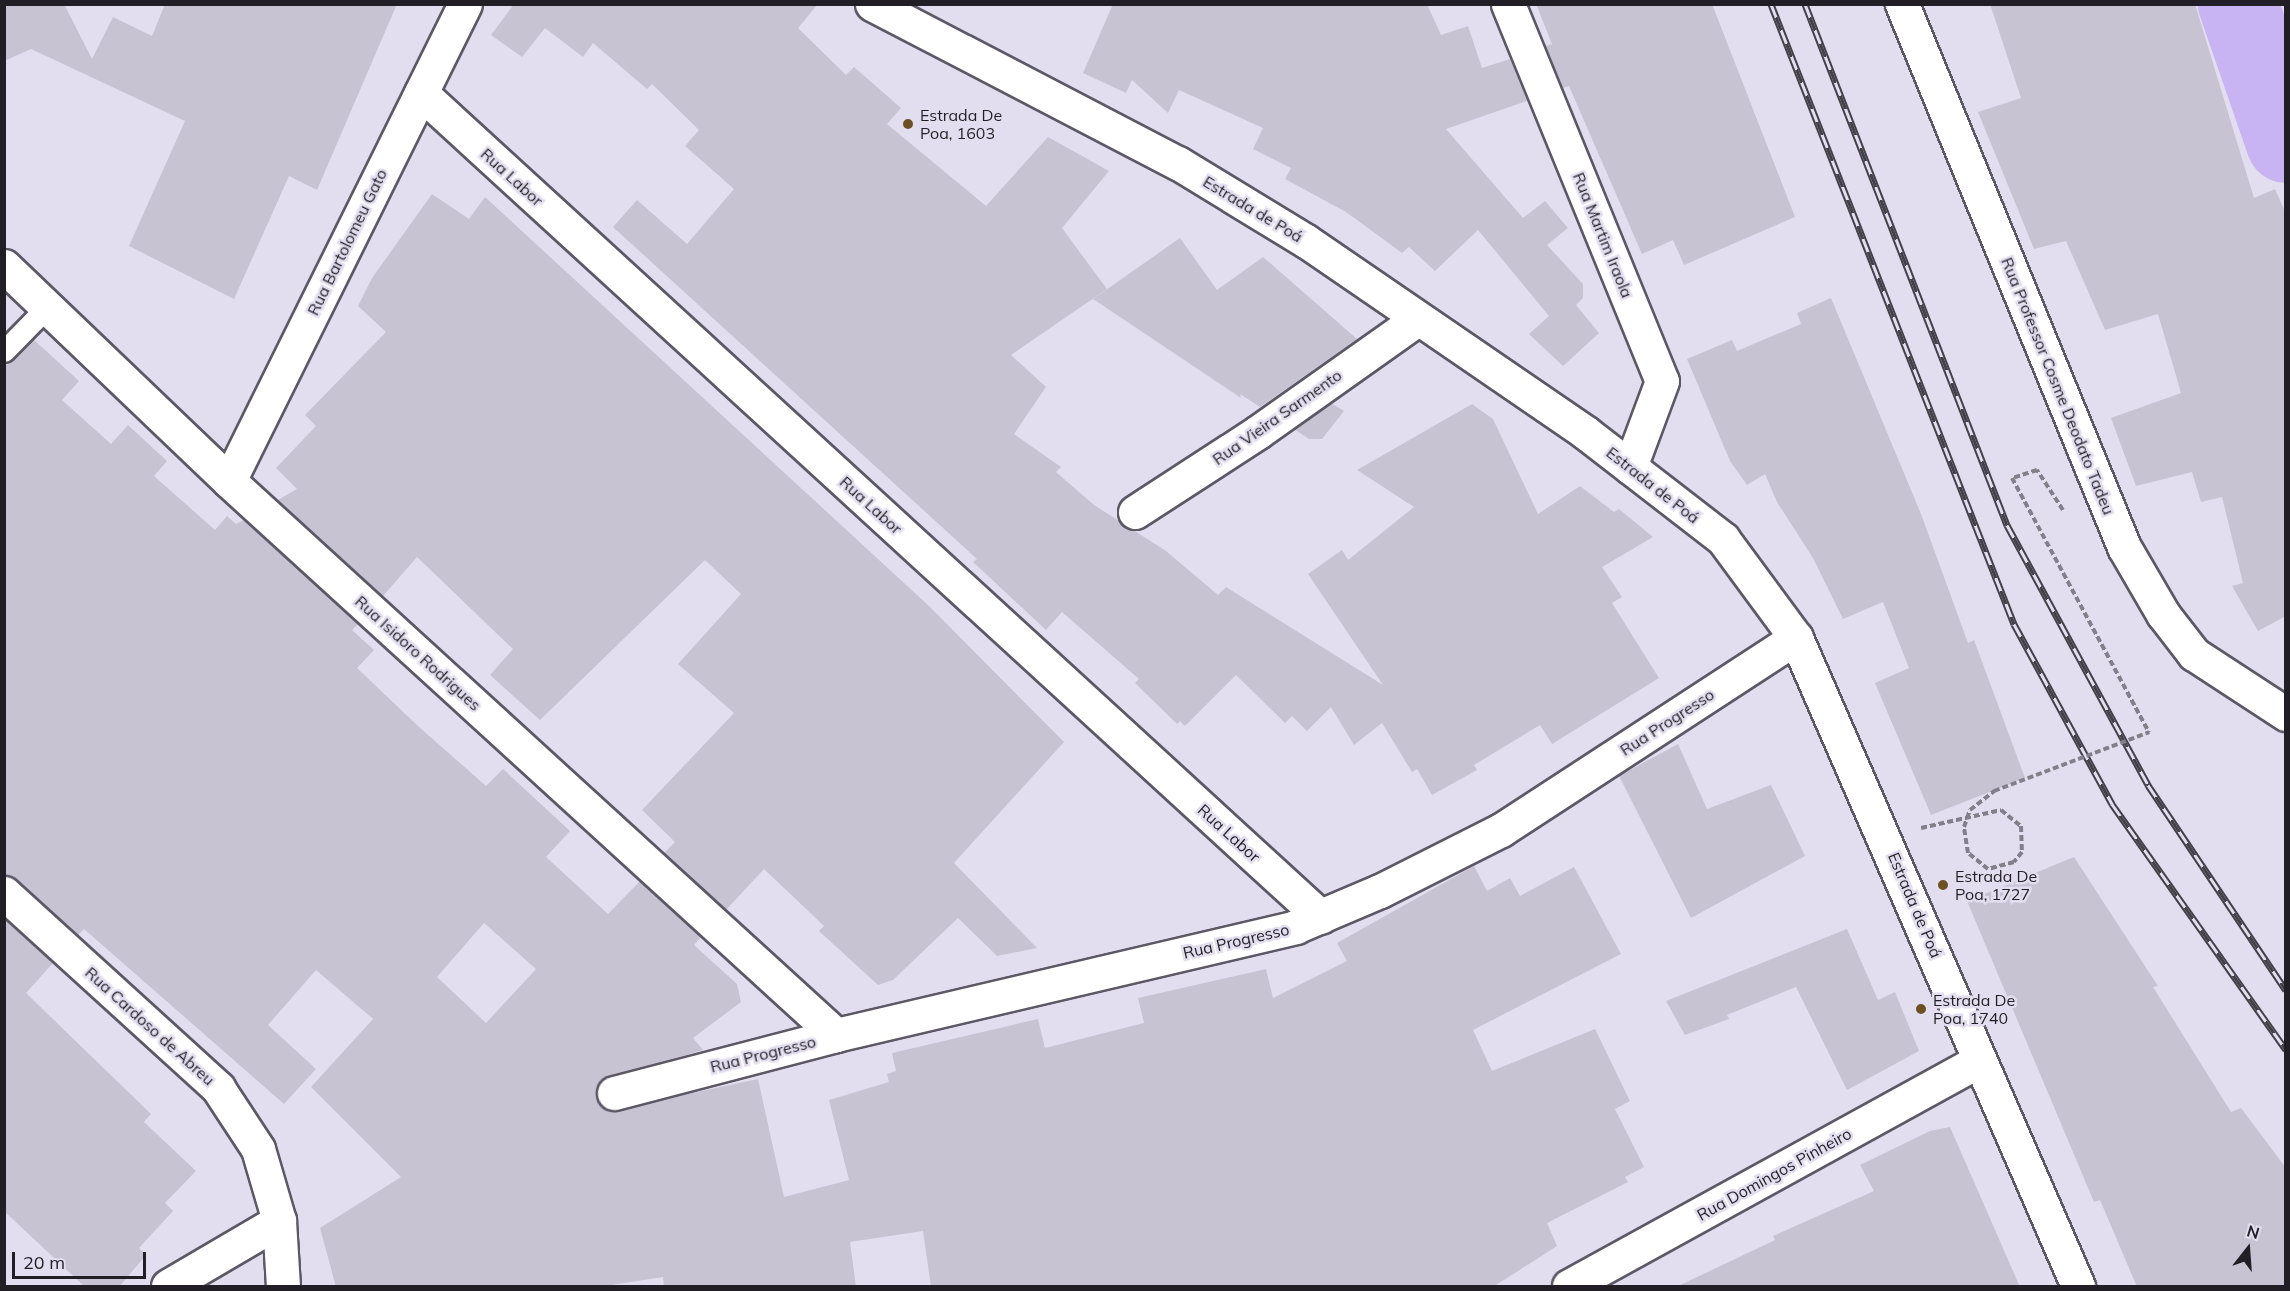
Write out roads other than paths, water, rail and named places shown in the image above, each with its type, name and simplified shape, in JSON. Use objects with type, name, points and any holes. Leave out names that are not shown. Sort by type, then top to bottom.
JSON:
[{"type":"street","name":"Rua Bartolomeu Gato","points":[[229,481],[465,4]]},
{"type":"street","name":"Estrada de Poá","points":[[872,4],[1178,163],[1306,241],[1416,320],[1630,467],[1723,539],[1796,638],[1886,836],[1979,1061],[2078,1287]]},
{"type":"street","name":"Rua Martim Iraola","points":[[1508,4],[1662,381],[1630,467]]},
{"type":"street","name":"Rua Professor Cosme Deodato Tadeu","points":[[1902,4],[2124,547],[2163,614],[2194,654],[2286,714]]},
{"type":"street","name":"Rua Labor","points":[[421,93],[1321,917]]},
{"type":"street","name":"Rua Isidoro Rodrigues","points":[[4,266],[229,481],[836,1035]]},
{"type":"street","name":"Rua Vieira Sarmento","points":[[1135,512],[1258,432],[1416,320]]},
{"type":"street","name":"Rua Progresso","points":[[614,1093],[836,1035],[1295,927],[1321,917],[1501,830],[1796,638]]},
{"type":"street","name":"Rua Cardoso de Abreu","points":[[4,893],[218,1088],[258,1149],[279,1221],[283,1287]]},
{"type":"street","name":"Rua Domingos Pinheiro","points":[[1569,1287],[1979,1061]]},
{"type":"street","points":[[168,1287],[279,1221]]},
{"type":"lane","points":[[4,351],[48,306]]},
{"type":"waterway","points":[[2238,4],[2286,143]]},
{"type":"railway","points":[[1771,4],[2014,624],[2112,804],[2286,1050]]},
{"type":"railway","points":[[1805,4],[2007,525],[2148,785],[2286,990]]},
{"type":"place","name":"Estrada De Poa, 1603","points":[[908,124]]},
{"type":"place","name":"Estrada De Poa, 1727","points":[[1943,885]]},
{"type":"place","name":"Estrada De Poa, 1740","points":[[1921,1009]]}]
